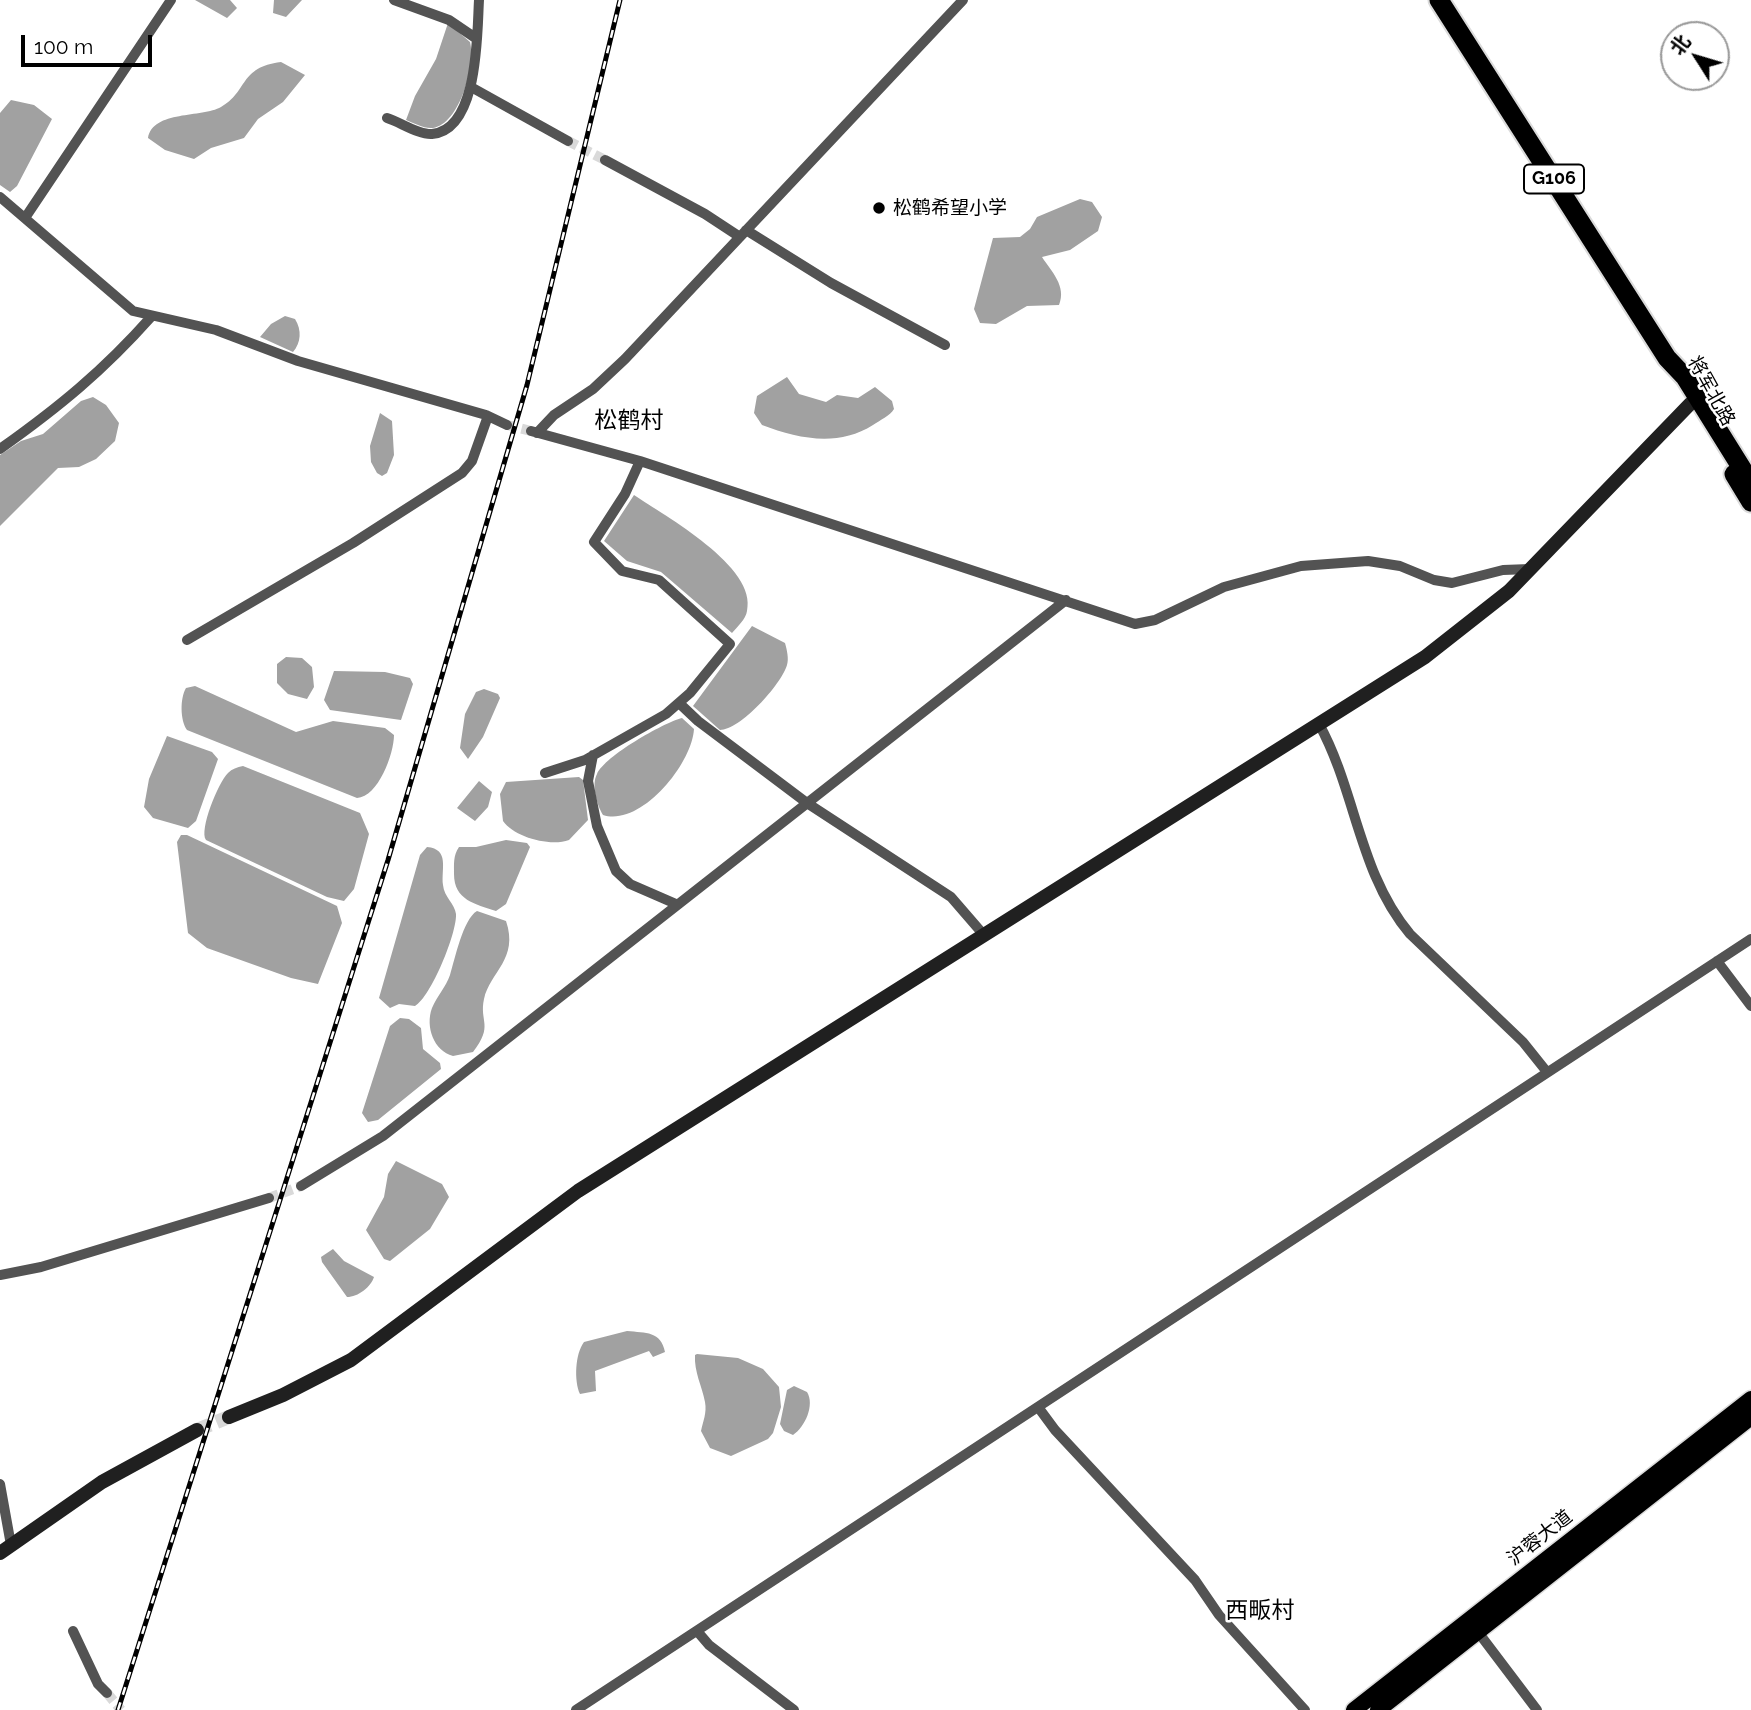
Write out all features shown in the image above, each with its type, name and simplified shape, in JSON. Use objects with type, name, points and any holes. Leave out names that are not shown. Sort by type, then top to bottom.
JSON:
[{"type":"highway","name":"G106","points":[[1439,0],[1667,358]]},
{"type":"highway","name":"将军北路","points":[[1667,358],[1676,382],[1751,502]]},
{"type":"highway","name":"将军北路","points":[[1667,358],[1685,377],[1751,483]]},
{"type":"main road","points":[[229,1417],[283,1395],[351,1360],[578,1191],[1444,644],[1497,602],[1690,404]]},
{"type":"main road","name":"沪蓉大道","points":[[1354,1710],[1751,1399]]},
{"type":"main road","name":"沪蓉大道","points":[[1378,1710],[1751,1417]]},
{"type":"main road","points":[[6,1549],[102,1482],[197,1430]]},
{"type":"street","points":[[25,218],[171,0]]},
{"type":"street","points":[[394,0],[449,20],[477,39]]},
{"type":"street","points":[[387,118],[434,134],[456,118],[471,87],[479,0]]},
{"type":"street","points":[[963,0],[625,359],[593,389],[534,432],[640,461],[1128,622],[1142,624],[1224,587],[1301,566],[1368,561],[1400,566],[1434,580],[1451,583],[1503,570],[1530,569]]},
{"type":"street","points":[[471,87],[568,141]]},
{"type":"street","points":[[605,160],[945,345]]},
{"type":"street","points":[[0,197],[125,306],[151,317],[216,330],[298,361],[488,416],[507,425]]},
{"type":"street","points":[[0,449],[79,392],[151,317]]},
{"type":"street","points":[[187,640],[353,543],[463,473],[472,461],[488,416]]},
{"type":"street","points":[[545,773],[593,755],[679,703],[730,644],[659,580],[622,571],[594,542],[625,494],[640,461]]},
{"type":"street","points":[[301,1186],[383,1136],[1066,600]]},
{"type":"street","points":[[679,703],[698,721],[807,803],[951,897],[983,934]]},
{"type":"street","points":[[1319,724],[1342,771],[1371,865],[1396,916],[1410,934],[1523,1042],[1547,1072]]},
{"type":"street","points":[[593,755],[588,781],[597,826],[616,871],[630,884],[676,904]]},
{"type":"street","points":[[576,1710],[1751,939]]},
{"type":"street","points":[[1717,961],[1751,1006]]},
{"type":"street","points":[[0,1275],[41,1267],[269,1198]]},
{"type":"street","points":[[1038,1407],[1055,1430],[1195,1580],[1220,1615],[1305,1710]]},
{"type":"street","points":[[0,1484],[6,1549]]},
{"type":"street","points":[[74,1631],[98,1684],[107,1693]]},
{"type":"street","points":[[697,1631],[709,1644],[794,1710]]},
{"type":"street","points":[[1478,1632],[1537,1710]]},
{"type":"shaded area","points":[[195,0],[230,0],[237,8],[227,18]]},
{"type":"shaded area","points":[[274,0],[302,0],[286,17],[273,13]]},
{"type":"shaded area","points":[[448,23],[470,42],[471,64],[464,92],[451,116],[443,124],[426,128],[406,120],[415,96],[436,59]]},
{"type":"shaded area","points":[[281,62],[305,75],[283,102],[258,119],[244,138],[211,148],[194,159],[165,150],[148,138],[152,129],[168,119],[221,107],[230,101],[251,74],[267,65]]},
{"type":"shaded area","points":[[11,100],[34,105],[52,119],[17,186],[10,192],[0,185],[0,113]]},
{"type":"shaded area","points":[[1080,199],[1092,202],[1102,217],[1098,231],[1070,250],[1042,257],[1060,285],[1059,305],[1027,306],[996,324],[980,323],[974,309],[993,238],[1020,237],[1030,229],[1037,217]]},
{"type":"shaded area","points":[[285,316],[295,319],[300,332],[293,352],[260,337],[271,324]]},
{"type":"shaded area","points":[[787,377],[799,394],[826,402],[837,395],[858,398],[875,387],[892,401],[894,409],[885,418],[860,432],[832,438],[804,437],[762,425],[754,413],[757,396]]},
{"type":"shaded area","points":[[93,397],[106,405],[119,423],[115,441],[96,459],[79,467],[58,468],[0,526],[0,455],[21,441],[43,434],[81,401]]},
{"type":"shaded area","points":[[380,413],[392,421],[394,455],[387,473],[382,476],[371,462],[370,446]]},
{"type":"shaded area","points":[[634,495],[706,544],[738,577],[747,594],[747,611],[732,633],[661,572],[627,561],[604,541]]},
{"type":"shaded area","points":[[752,626],[785,643],[787,665],[777,684],[759,705],[738,723],[720,730],[693,706]]},
{"type":"shaded area","points":[[286,657],[302,658],[312,667],[314,687],[307,699],[288,694],[277,683],[277,664]]},
{"type":"shaded area","points":[[334,671],[385,672],[410,678],[413,684],[401,720],[330,710],[324,700]]},
{"type":"shaded area","points":[[195,686],[296,732],[333,721],[385,728],[394,735],[388,763],[372,790],[357,798],[187,730],[182,715],[183,697],[186,688]]},
{"type":"shaded area","points":[[484,689],[498,694],[500,698],[483,737],[468,759],[460,748],[465,714],[476,692]]},
{"type":"shaded area","points":[[682,718],[694,729],[691,743],[684,759],[662,790],[633,812],[618,816],[603,815],[595,789],[595,779],[602,767],[635,741]]},
{"type":"shaded area","points":[[167,736],[212,752],[218,759],[196,821],[188,828],[153,818],[144,807],[149,779]]},
{"type":"shaded area","points":[[243,766],[360,813],[369,834],[354,889],[344,901],[327,897],[206,840],[207,817],[219,786],[230,772]]},
{"type":"shaded area","points":[[579,777],[583,780],[588,820],[569,840],[552,842],[533,839],[515,832],[503,821],[500,794],[506,782]]},
{"type":"shaded area","points":[[479,781],[492,792],[488,807],[475,821],[457,808]]},
{"type":"shaded area","points":[[181,835],[187,835],[337,906],[342,923],[318,984],[291,978],[207,948],[188,933],[177,842]]},
{"type":"shaded area","points":[[506,840],[527,843],[530,847],[506,904],[496,911],[473,903],[462,895],[455,883],[454,860],[459,847],[476,847]]},
{"type":"shaded area","points":[[427,847],[442,856],[444,889],[455,910],[455,923],[442,964],[421,1000],[415,1006],[399,1004],[390,1008],[379,998],[420,855]]},
{"type":"shaded area","points":[[477,911],[506,921],[509,945],[484,999],[483,1036],[473,1052],[453,1056],[436,1044],[430,1015],[448,979],[468,922]]},
{"type":"shaded area","points":[[400,1018],[409,1019],[421,1028],[423,1049],[440,1063],[441,1069],[378,1120],[368,1122],[362,1113],[390,1026]]},
{"type":"shaded area","points":[[396,1161],[442,1184],[449,1197],[430,1229],[390,1261],[384,1259],[366,1230],[384,1197],[388,1174]]},
{"type":"shaded area","points":[[333,1249],[344,1261],[374,1277],[364,1291],[347,1297],[322,1262],[321,1257]]},
{"type":"shaded area","points":[[627,1331],[652,1334],[660,1340],[665,1352],[653,1357],[649,1351],[595,1371],[596,1391],[580,1394],[576,1368],[584,1342]]},
{"type":"shaded area","points":[[697,1354],[738,1358],[763,1369],[779,1387],[781,1407],[773,1433],[768,1439],[731,1456],[710,1448],[701,1431],[705,1406],[696,1367]]},
{"type":"shaded area","points":[[794,1386],[807,1392],[810,1403],[805,1421],[793,1435],[784,1431],[780,1424],[787,1390]]},
{"type":"tunnel","points":[[568,141],[605,160]]},
{"type":"tunnel","points":[[507,425],[531,431]]},
{"type":"tunnel","points":[[269,1198],[301,1186]]},
{"type":"tunnel","points":[[197,1430],[229,1417]]},
{"type":"tunnel","points":[[107,1693],[121,1710]]},
{"type":"railway","points":[[118,1710],[388,860],[527,385],[620,0]]},
{"type":"place","name":"松鹤希望小学","points":[[879,208]]},
{"type":"district","name":"松鹤村","points":[[629,421]]},
{"type":"district","name":"西畈村","points":[[1260,1611]]}]
